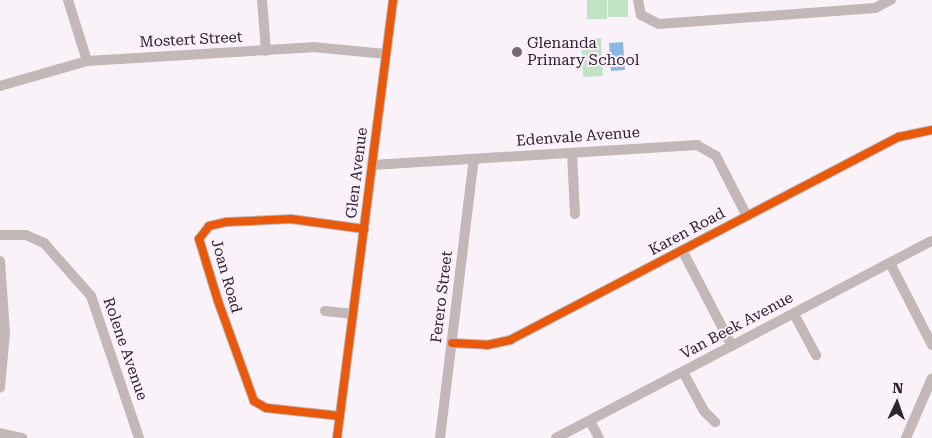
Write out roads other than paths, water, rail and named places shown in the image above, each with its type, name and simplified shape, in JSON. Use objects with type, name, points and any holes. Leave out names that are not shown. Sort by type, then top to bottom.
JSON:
[{"type":"street","points":[[68,0],[88,61]]},
{"type":"street","points":[[262,0],[266,51]]},
{"type":"street","name":"Glen Avenue","points":[[337,438],[393,0]]},
{"type":"street","points":[[638,0],[641,15],[659,24],[875,8],[891,0]]},
{"type":"street","name":"Mostert Street","points":[[0,86],[88,61],[266,51],[320,46],[386,54]]},
{"type":"street","name":"Karen Road","points":[[452,343],[502,343],[899,137],[932,130]]},
{"type":"street","name":"Edenvale Avenue","points":[[372,166],[702,146],[716,156],[747,216]]},
{"type":"street","points":[[572,153],[575,214]]},
{"type":"street","name":"Ferero Street","points":[[440,438],[474,159]]},
{"type":"street","name":"Joan Road","points":[[340,416],[266,408],[254,401],[218,301],[199,239],[209,226],[227,222],[291,219],[364,229]]},
{"type":"street","name":"Rolene Avenue","points":[[0,235],[26,235],[44,243],[91,296],[139,438]]},
{"type":"street","name":"Van Beek Avenue","points":[[556,438],[932,241]]},
{"type":"street","points":[[682,250],[732,346]]},
{"type":"street","points":[[0,261],[5,332],[0,388]]},
{"type":"street","points":[[890,264],[932,345]]},
{"type":"street","points":[[325,311],[353,314]]},
{"type":"street","points":[[794,314],[816,355]]},
{"type":"street","points":[[683,372],[704,411],[715,422]]},
{"type":"street","points":[[906,438],[932,378]]},
{"type":"street","points":[[590,421],[599,438]]},
{"type":"street","points":[[0,433],[22,438]]},
{"type":"water","points":[[623,42],[625,70],[611,71],[609,43]]},
{"type":"place","name":"Glenanda Primary School","points":[[517,52]]}]
